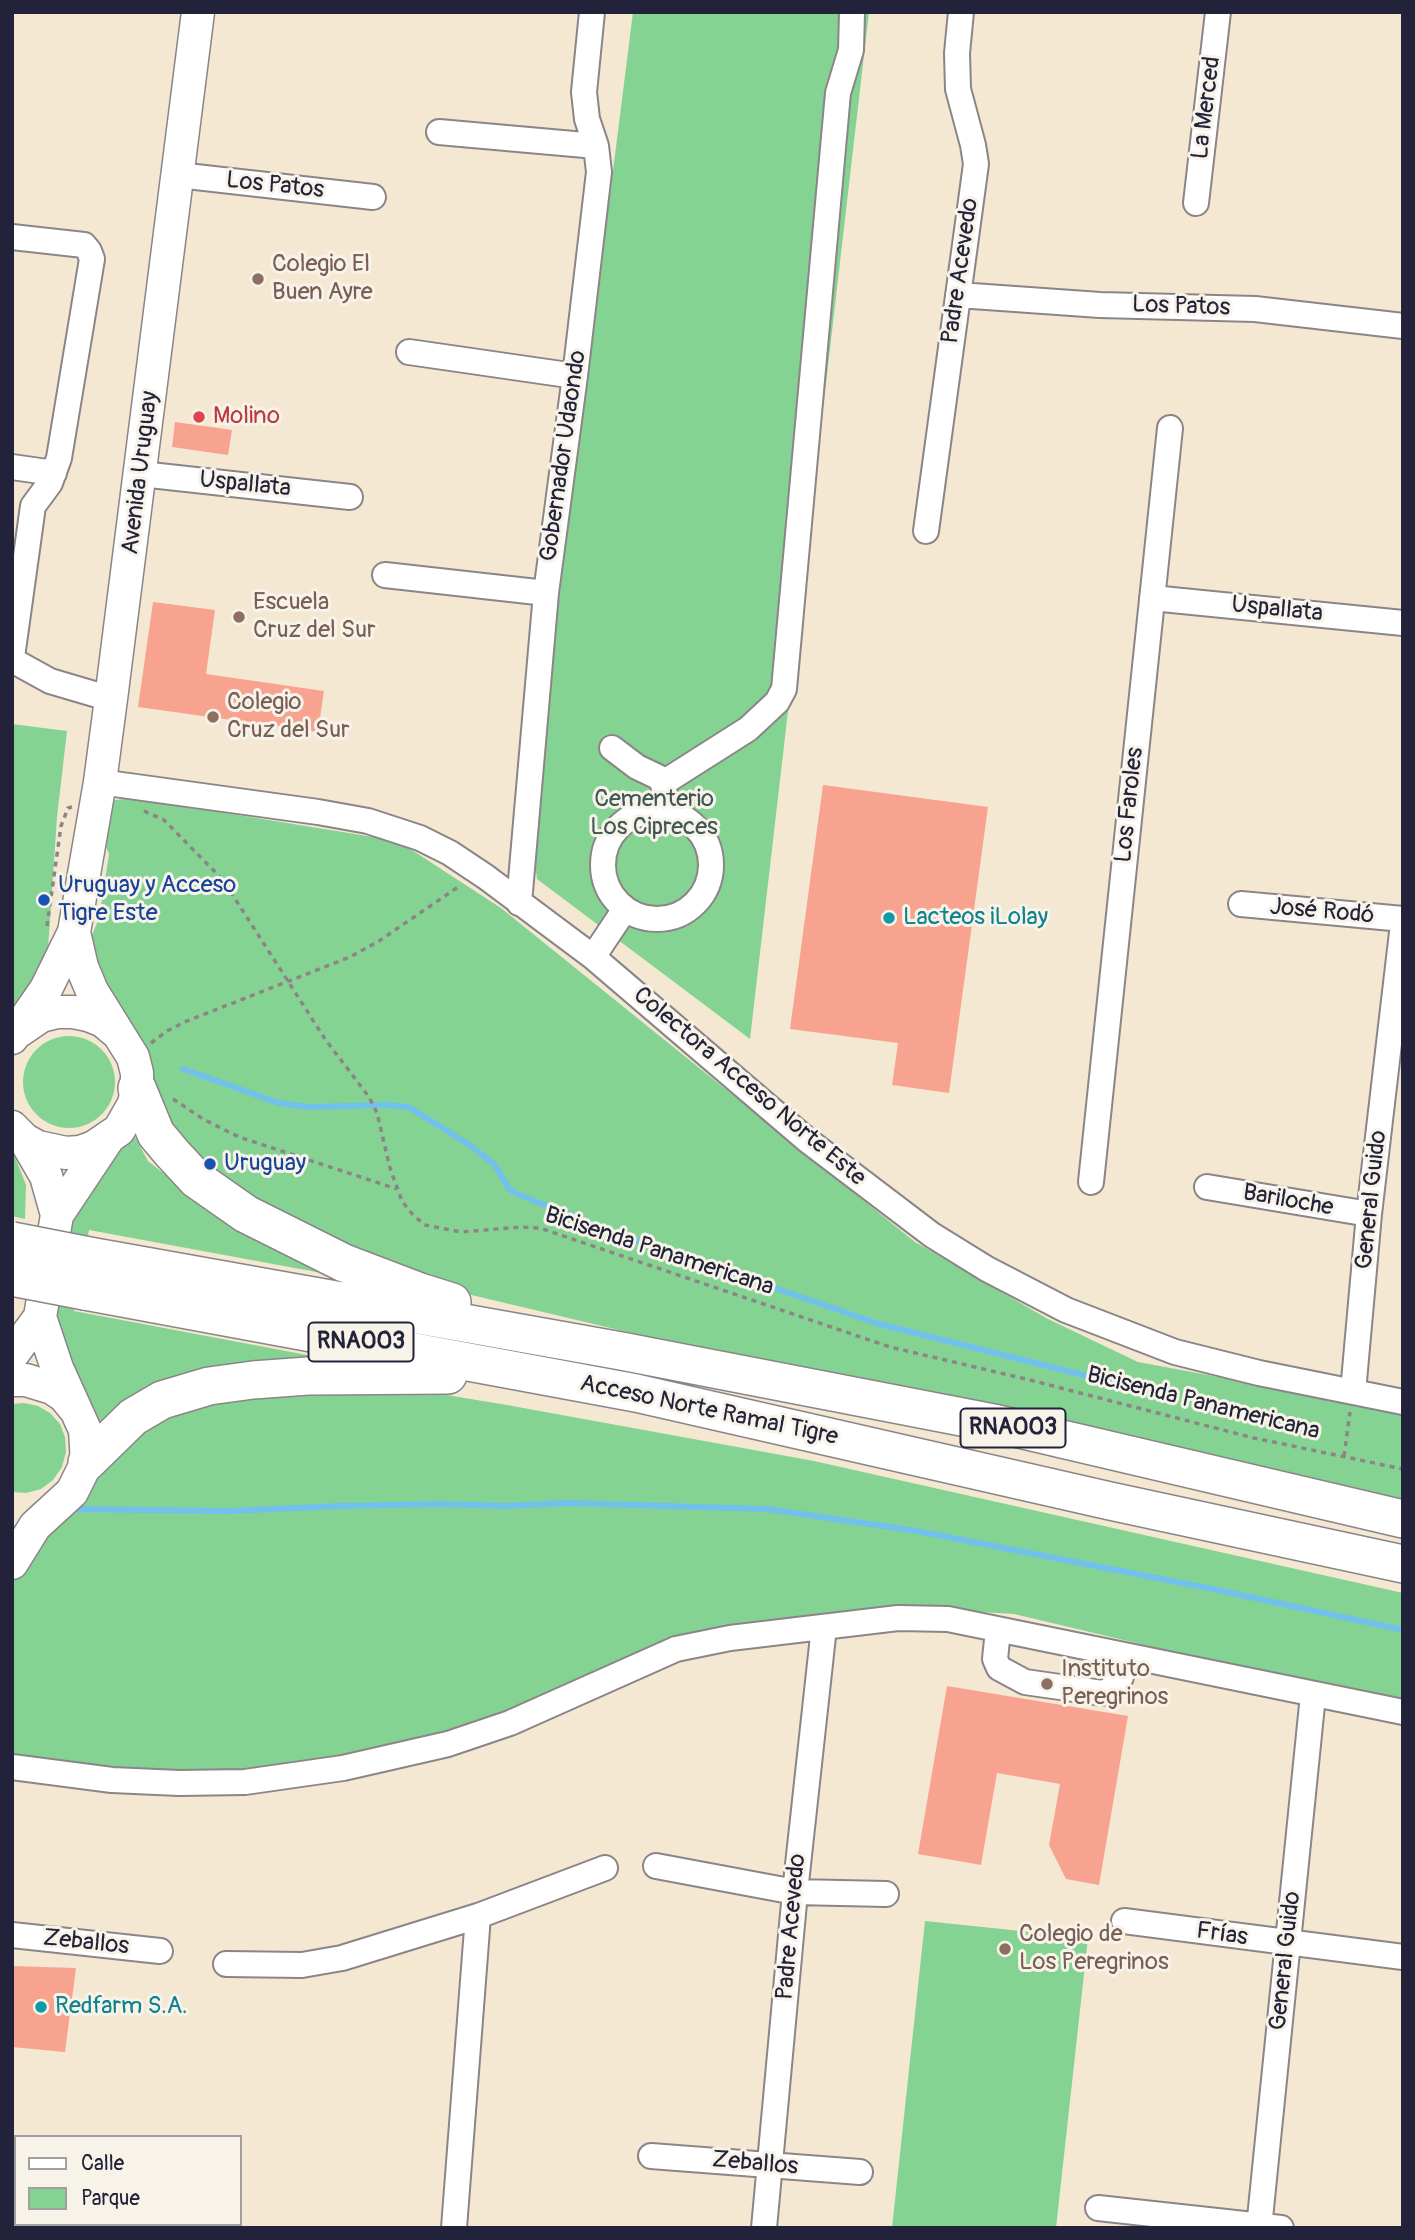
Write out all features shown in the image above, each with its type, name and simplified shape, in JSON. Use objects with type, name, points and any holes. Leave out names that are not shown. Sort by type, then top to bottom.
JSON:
[{"type":"highway","points":[[147,1081],[156,1134],[196,1180],[246,1214],[344,1263],[420,1292],[621,1352]]},
{"type":"highway","name":"Acceso Norte Ramal Tigre","points":[[12,1241],[87,1274],[1403,1564]]},
{"type":"highway","name":"Acceso Norte Ramal Tigre","points":[[12,1277],[87,1274],[621,1352],[998,1424],[1403,1519]]},
{"type":"highway","points":[[88,1462],[132,1417],[162,1400],[209,1386],[253,1380],[308,1376],[482,1374],[636,1393]]},
{"type":"main road","name":"Avenida Uruguay","points":[[14,1036],[46,989],[97,793],[141,474],[198,12]]},
{"type":"main road","name":"Avenida Uruguay","points":[[60,934],[82,967],[92,991],[147,1081]]},
{"type":"main road","name":"Avenida Uruguay","points":[[14,1036],[41,1016],[65,1012],[88,1015],[103,1021],[116,1031]]},
{"type":"main road","points":[[19,1133],[38,1147],[66,1153],[94,1147],[119,1130],[147,1081]]},
{"type":"main road","points":[[19,1133],[46,1176],[57,1214]]},
{"type":"main road","points":[[12,1355],[40,1317],[57,1214],[107,1140]]},
{"type":"main road","points":[[12,1563],[35,1526],[63,1501],[79,1481],[88,1462],[87,1443],[80,1418],[57,1368],[40,1317]]},
{"type":"main road","points":[[12,1380],[33,1382],[52,1388],[64,1396],[80,1418]]},
{"type":"main road","points":[[12,1517],[36,1515],[63,1501]]},
{"type":"street","name":"Gobernador Udaondo","points":[[519,903],[545,593],[576,376],[599,172],[596,146],[587,120],[584,92],[592,12]]},
{"type":"street","points":[[663,783],[748,729],[777,702],[784,689],[838,93],[850,50],[852,12]]},
{"type":"street","name":"Padre Acevedo","points":[[926,531],[976,164],[958,89],[957,53],[961,12]]},
{"type":"street","name":"La Merced","points":[[1196,203],[1219,12]]},
{"type":"street","points":[[439,132],[596,146]]},
{"type":"street","name":"Los Patos","points":[[178,175],[373,197]]},
{"type":"street","points":[[12,237],[84,245],[92,259],[59,458],[54,473],[33,506],[12,658],[50,681],[111,699]]},
{"type":"street","name":"Los Patos","points":[[958,295],[1100,304],[1255,309],[1403,326]]},
{"type":"street","points":[[409,352],[576,376]]},
{"type":"street","name":"Los Faroles","points":[[1091,1182],[1170,428]]},
{"type":"street","points":[[12,467],[54,473]]},
{"type":"street","name":"Uspallata","points":[[141,474],[350,497]]},
{"type":"street","points":[[385,575],[545,593]]},
{"type":"street","name":"Uspallata","points":[[1152,598],[1403,623]]},
{"type":"street","points":[[612,748],[637,767],[659,777],[663,783],[666,811]]},
{"type":"street","name":"Colectora Acceso Norte Este","points":[[97,793],[318,812],[368,821],[420,838],[450,853],[593,957],[807,1140],[932,1235],[987,1269],[1066,1310],[1175,1352],[1259,1373],[1403,1402]]},
{"type":"street","points":[[648,811],[666,811],[685,817],[700,830],[709,847],[712,867],[708,886],[697,902],[682,914],[663,919],[643,918],[625,909],[612,897],[605,880],[603,862],[607,844],[617,828],[631,817],[648,811]]},
{"type":"street","name":"José Rodó","points":[[1241,904],[1403,922]]},
{"type":"street","points":[[593,957],[625,909]]},
{"type":"street","name":"General Guido","points":[[1353,1392],[1369,1214],[1403,922]]},
{"type":"street","name":"Bariloche","points":[[1207,1187],[1369,1214]]},
{"type":"street","points":[[12,1767],[111,1780],[179,1783],[245,1782],[343,1769],[448,1744],[510,1723],[676,1649],[730,1638],[898,1618],[948,1619],[1403,1712]]},
{"type":"street","name":"Padre Acevedo","points":[[764,2228],[795,1892],[824,1626]]},
{"type":"street","points":[[998,1630],[995,1660],[999,1668],[1025,1682],[1101,1693],[1110,1690],[1121,1677],[1124,1656]]},
{"type":"street","name":"General Guido","points":[[1266,2227],[1287,1944],[1313,1695]]},
{"type":"street","points":[[656,1866],[795,1892],[886,1895]]},
{"type":"street","points":[[226,1964],[302,1965],[342,1958],[478,1916],[605,1868]]},
{"type":"street","points":[[454,2228],[478,1916]]},
{"type":"street","name":"Frías","points":[[1124,1921],[1403,1957]]},
{"type":"street","name":"Zeballos","points":[[12,1934],[160,1951]]},
{"type":"street","name":"Zeballos","points":[[650,2156],[860,2172]]},
{"type":"street","points":[[1098,2208],[1266,2227]]},
{"type":"path","points":[[60,934],[61,826],[68,808],[97,793]]},
{"type":"path","name":"Bicisenda Panamericana","points":[[143,811],[164,820],[223,880],[325,1039],[369,1097],[377,1113],[390,1168],[402,1201],[425,1225],[461,1232],[540,1228],[890,1347],[1254,1438],[1403,1469]]},
{"type":"path","points":[[397,1189],[239,1137],[147,1081],[167,1031],[350,957],[379,941],[479,873]]},
{"type":"path","points":[[1344,1457],[1353,1392]]},
{"type":"green space","name":"Cementerio Los Cipreces","points":[[633,12],[869,12],[750,1039],[537,879],[530,830]]},
{"type":"green space","points":[[12,724],[67,731],[57,817],[47,963],[12,1011]]},
{"type":"green space","points":[[133,798],[398,841],[501,908],[915,1242],[1048,1319],[1138,1362],[1403,1411],[1403,1505],[682,1345],[442,1288],[265,1218],[212,1165],[187,1159],[87,947],[99,918],[109,854],[103,840],[107,809],[114,800]]},
{"type":"green space","points":[[69,1036],[86,1040],[101,1050],[111,1065],[115,1082],[111,1099],[101,1114],[86,1124],[69,1128],[52,1124],[37,1114],[27,1099],[23,1082],[27,1065],[37,1050],[52,1040]]},
{"type":"green space","points":[[130,1128],[148,1161],[181,1187],[338,1276],[89,1230],[74,1311],[360,1365],[274,1368],[95,1441],[49,1310],[59,1232]]},
{"type":"green space","points":[[12,1149],[26,1185],[25,1219],[12,1216]]},
{"type":"green space","points":[[386,1385],[814,1461],[1403,1593],[1403,1703],[1313,1685],[1014,1614],[903,1607],[672,1642],[501,1720],[367,1758],[243,1776],[12,1763],[14,1571],[146,1414],[214,1396]]},
{"type":"green space","points":[[12,1404],[38,1406],[50,1413],[60,1424],[65,1437],[66,1452],[62,1467],[53,1480],[41,1489],[26,1493],[12,1492]]},
{"type":"green space","points":[[925,1921],[1088,1938],[1056,2228],[892,2228]]},
{"type":"building","points":[[175,422],[232,430],[228,455],[172,447]]},
{"type":"building","points":[[153,602],[215,610],[206,674],[324,691],[318,732],[138,707]]},
{"type":"building","name":"Lacteos iLolay","points":[[823,785],[988,807],[949,1093],[892,1085],[898,1043],[790,1029]]},
{"type":"building","points":[[947,1686],[1128,1716],[1099,1885],[1066,1879],[1049,1845],[1060,1784],[997,1773],[981,1865],[918,1854]]},
{"type":"building","name":"Redfarm S.A.","points":[[12,1966],[76,1968],[65,2052],[12,2047]]},
{"type":"waterway","points":[[183,1069],[279,1103],[309,1107],[409,1107],[471,1146],[495,1165],[509,1189],[517,1194],[629,1238],[879,1324],[1135,1388]]},
{"type":"waterway","points":[[70,1509],[228,1511],[340,1506],[505,1506],[568,1503],[767,1509],[917,1531],[1213,1589],[1403,1630]]},
{"type":"place","name":"Colegio El Buen Ayre","points":[[258,279]]},
{"type":"place","name":"Molino","points":[[199,417]]},
{"type":"place","name":"Escuela Cruz del Sur","points":[[239,617]]},
{"type":"place","name":"Colegio Cruz del Sur","points":[[213,717]]},
{"type":"place","name":"Uruguay y Acceso Tigre Este","points":[[44,900]]},
{"type":"place","name":"Lacteos iLolay","points":[[889,918]]},
{"type":"place","name":"Uruguay","points":[[210,1164]]},
{"type":"place","name":"Instituto Peregrinos","points":[[1047,1684]]},
{"type":"place","name":"Colegio de Los Peregrinos","points":[[1005,1949]]},
{"type":"place","name":"Redfarm S.A.","points":[[41,2007]]}]
